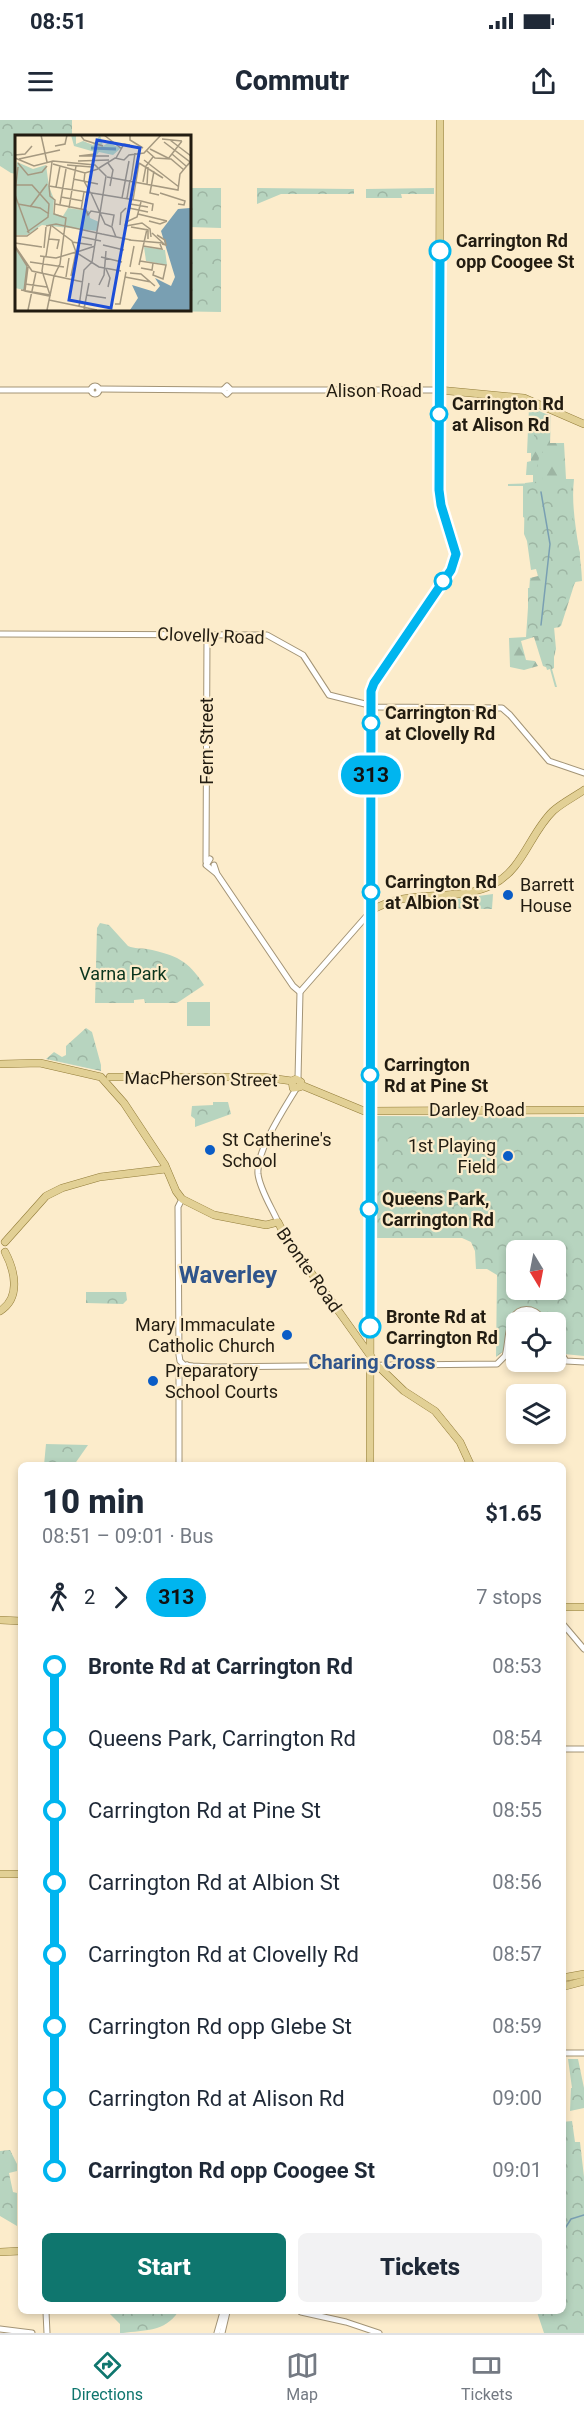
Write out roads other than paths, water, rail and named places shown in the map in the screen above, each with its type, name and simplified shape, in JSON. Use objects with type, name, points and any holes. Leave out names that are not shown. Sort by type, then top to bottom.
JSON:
[{"type":"main road","points":[[370,1462],[372,1362],[369,1111],[372,929],[371,691],[374,683],[455,562],[455,550],[439,498],[440,120]]},
{"type":"main road","name":"Alison Road","points":[[439,390],[524,398],[584,424]]},
{"type":"main road","points":[[371,912],[394,901],[475,891],[495,884],[515,868],[552,812],[584,790]]},
{"type":"main road","name":"MacPherson Street","points":[[0,1064],[46,1065],[106,1078],[263,1077],[297,1084],[353,1107],[369,1111]]},
{"type":"main road","name":"Bronte Road","points":[[106,1078],[132,1115],[182,1199],[209,1214],[266,1225],[278,1222],[285,1236],[372,1362],[404,1391],[435,1411],[460,1442],[469,1462]]},
{"type":"main road","name":"Darley Road","points":[[369,1111],[584,1110]]},
{"type":"main road","points":[[0,1311],[10,1302],[15,1283],[3,1253],[8,1247],[2,1242],[46,1196],[100,1177],[163,1167]]},
{"type":"main road","name":"Bronte Road","points":[[174,1185],[192,1202],[222,1216]]},
{"type":"main road","points":[[357,1338],[364,1338],[370,1333]]},
{"type":"main road","points":[[566,1607],[584,1607]]},
{"type":"main road","points":[[0,1620],[18,1621]]},
{"type":"main road","points":[[0,1874],[18,1874]]},
{"type":"main road","points":[[566,1978],[583,1977]]},
{"type":"main road","points":[[566,1985],[583,1977]]},
{"type":"main road","points":[[0,2254],[18,2253]]},
{"type":"street","name":"Alison Road","points":[[0,390],[91,390],[95,386],[99,389],[223,390],[227,394],[231,390],[439,390]]},
{"type":"street","name":"Clovelly Road","points":[[0,634],[267,635],[303,655],[329,695],[371,705],[502,708],[549,761],[584,773]]},
{"type":"street","name":"Fern Street","points":[[207,634],[206,847],[210,863],[293,986],[300,992]]},
{"type":"street","points":[[278,1222],[259,1179],[258,1168],[270,1133],[297,1084],[300,992],[371,912]]},
{"type":"street","points":[[360,922],[366,922],[372,929]]},
{"type":"street","points":[[182,1199],[178,1207],[179,1355],[181,1364],[372,1362],[497,1364],[506,1355]]},
{"type":"street","points":[[520,1312],[534,1312]]},
{"type":"street","points":[[566,1361],[584,1362]]},
{"type":"street","points":[[179,1462],[179,1376],[180,1371],[187,1365]]},
{"type":"street","points":[[566,1628],[584,1649]]},
{"type":"street","points":[[566,1749],[584,1749]]},
{"type":"street","points":[[566,2053],[584,2053]]},
{"type":"street","points":[[46,2314],[47,2333]]},
{"type":"street","points":[[219,2333],[224,2314]]},
{"type":"street","points":[[310,2314],[346,2322],[379,2333]]},
{"type":"street","points":[[0,2329],[32,2333]]},
{"type":"waterway","points":[[541,492],[550,544],[541,625]]},
{"type":"waterway","points":[[566,2227],[571,2219],[584,2215]]},
{"type":"place","name":"Carrington Rd opp Coogee St","points":[[440,251]]},
{"type":"place","name":"Carrington Rd at Alison Rd","points":[[439,414]]},
{"type":"place","name":"Carrington Rd at Clovelly Rd","points":[[371,723]]},
{"type":"place","name":"Carrington Rd at Albion St","points":[[371,892]]},
{"type":"place","name":"Barrett House","points":[[508,895]]},
{"type":"place","name":"Carrington Rd at Pine St","points":[[370,1075]]},
{"type":"place","name":"St Catherine's School","points":[[210,1150]]},
{"type":"place","name":"1st Playing Field","points":[[508,1156]]},
{"type":"place","name":"Queens Park, Carrington Rd","points":[[369,1209]]},
{"type":"place","name":"Bronte Rd at Carrington Rd","points":[[370,1327]]},
{"type":"place","name":"Mary Immaculate Catholic Church","points":[[287,1335]]},
{"type":"place","name":"Preparatory School Courts","points":[[153,1381]]},
{"type":"district","name":"Waverley","points":[[228,1275]]},
{"type":"district","name":"Charing Cross","points":[[372,1362]]},
{"type":"park label","name":"Varna Park","points":[[123,974]]}]
